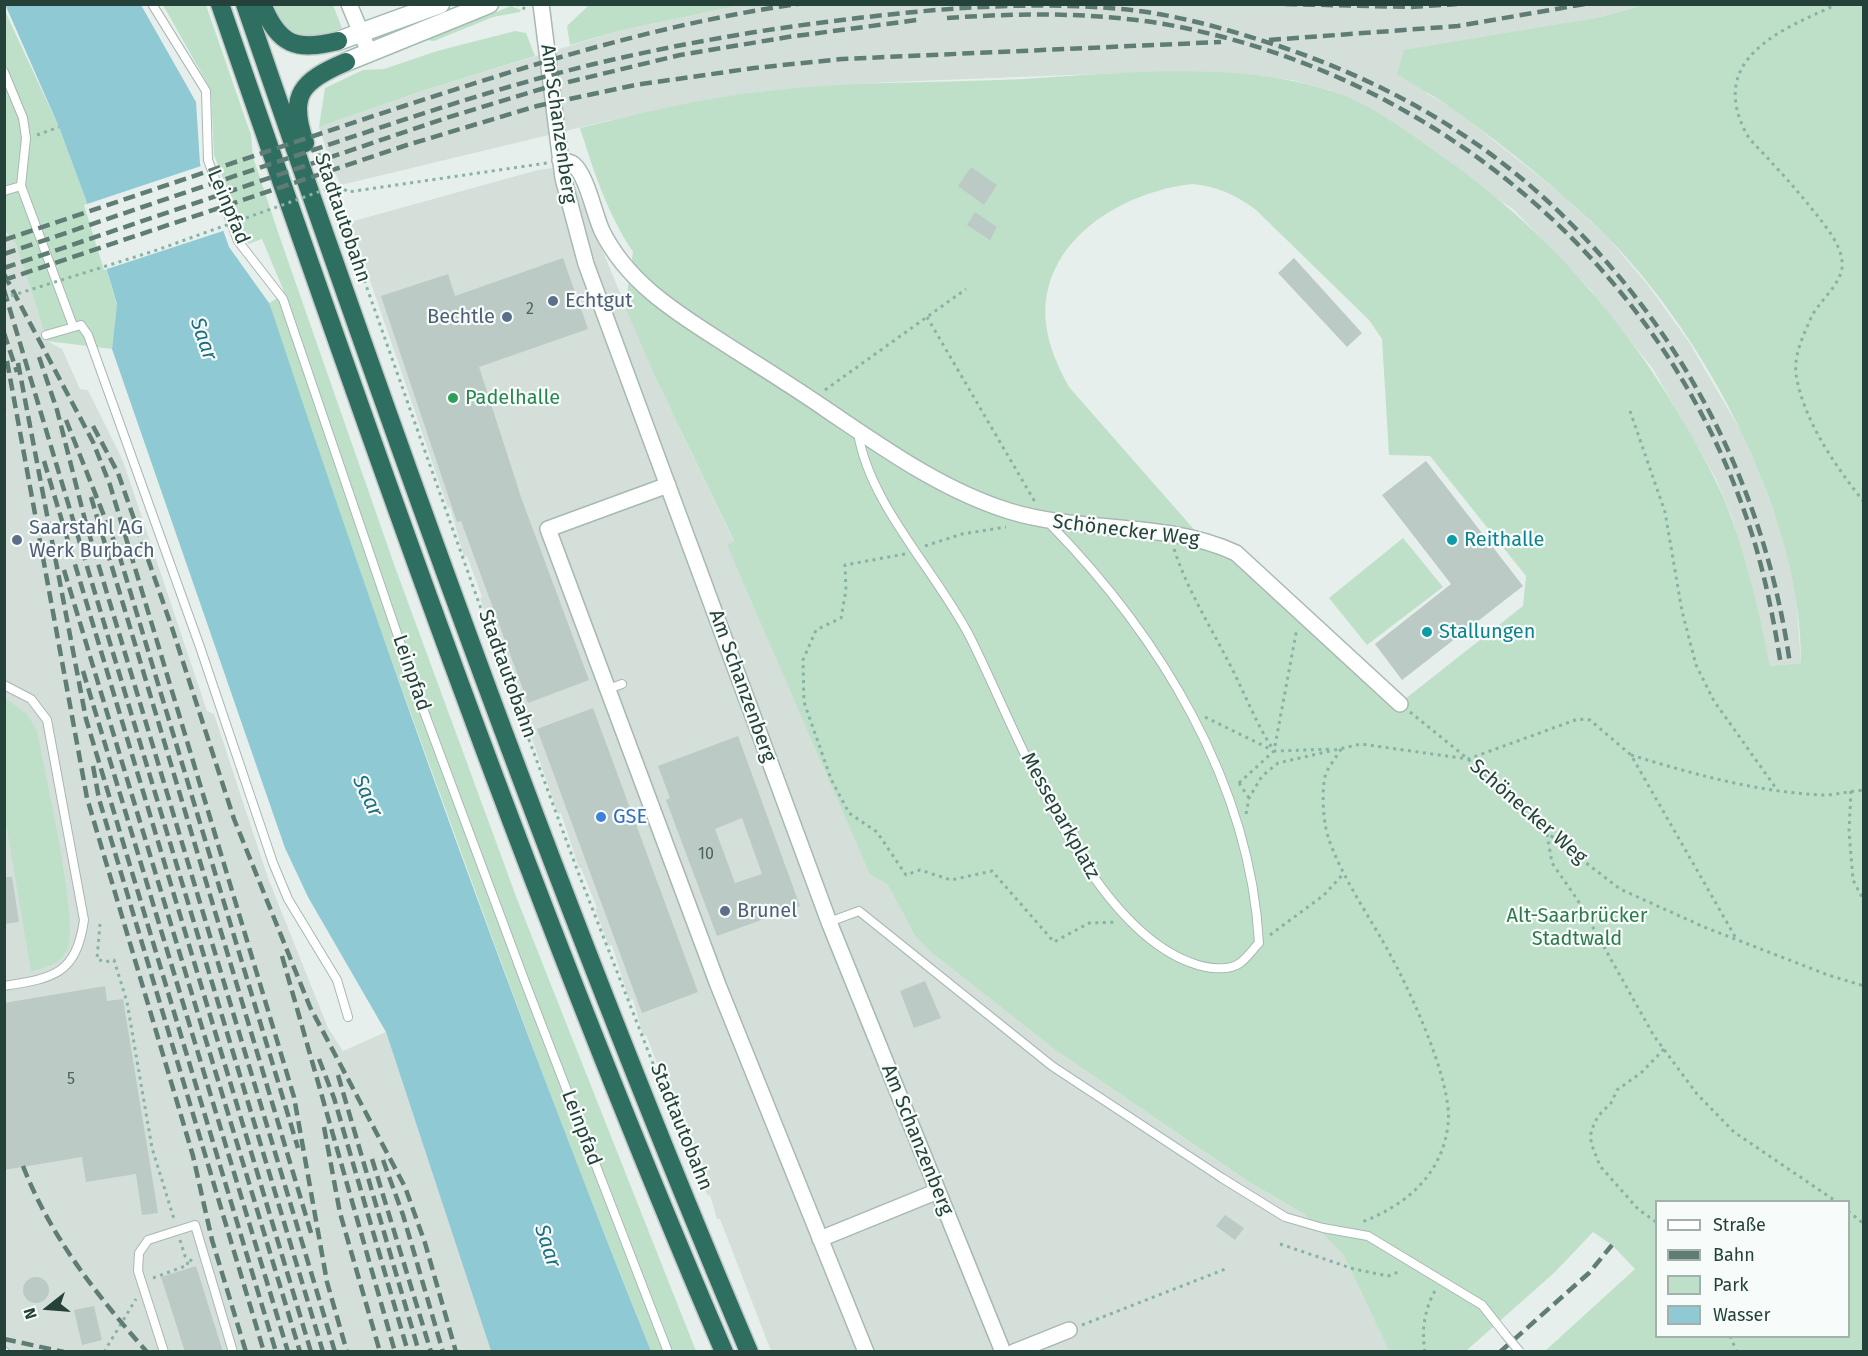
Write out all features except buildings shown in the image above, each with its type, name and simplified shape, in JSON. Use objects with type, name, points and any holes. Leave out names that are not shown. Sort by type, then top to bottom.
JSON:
[{"type":"highway","points":[[220,4],[380,460],[538,889],[609,1073],[724,1352]]},
{"type":"highway","name":"Stadtautobahn","points":[[245,4],[334,264],[560,879],[631,1064],[749,1352]]},
{"type":"highway","points":[[262,4],[270,24],[284,39],[300,46],[338,41]]},
{"type":"highway","points":[[334,264],[326,207],[296,110],[299,96],[311,82],[320,74],[346,62]]},
{"type":"main road","points":[[338,41],[440,4]]},
{"type":"main road","points":[[346,62],[489,4]]},
{"type":"street","points":[[349,4],[369,52]]},
{"type":"street","name":"Am Schanzenberg","points":[[541,4],[560,160],[570,212],[586,264],[830,922],[1004,1352]]},
{"type":"street","name":"Schönecker Weg","points":[[560,160],[573,164],[581,175],[603,232],[637,280],[679,314],[812,399],[890,453],[952,488],[999,507],[1047,521],[1167,532],[1204,540],[1236,553],[1400,704]]},
{"type":"street","points":[[668,485],[548,529],[615,686],[722,996],[866,1352]]},
{"type":"street","points":[[820,1239],[938,1191]]},
{"type":"street","points":[[1014,1352],[1069,1330]]},
{"type":"lane","name":"Leinpfad","points":[[152,4],[206,91],[208,160],[238,241],[283,299],[419,698],[525,982],[668,1352]]},
{"type":"lane","points":[[4,72],[23,118],[26,138],[21,186],[73,326]]},
{"type":"lane","points":[[4,191],[21,186]]},
{"type":"lane","points":[[46,335],[81,325],[88,335],[200,647],[273,863],[288,899],[337,980],[348,1017]]},
{"type":"lane","name":"Messeparkplatz","points":[[857,430],[861,454],[875,489],[916,549],[971,639],[1004,712],[1079,855],[1101,890],[1130,922],[1164,951],[1209,969],[1239,965],[1259,943]]},
{"type":"lane","points":[[1047,521],[1120,605],[1190,709],[1243,838],[1256,899],[1259,943]]},
{"type":"lane","points":[[4,685],[31,699],[47,720],[84,920],[81,941],[68,966],[50,976],[4,986]]},
{"type":"lane","points":[[830,922],[859,911],[1052,1066],[1285,1217],[1368,1236],[1442,1280],[1482,1305],[1520,1352]]},
{"type":"lane","points":[[164,1352],[138,1271],[139,1253],[148,1240],[195,1225],[233,1352]]},
{"type":"path","points":[[1838,4],[1793,24],[1754,51],[1740,71],[1734,87],[1735,103],[1747,134],[1799,192],[1836,240],[1842,268],[1831,289],[1812,314],[1798,345],[1796,373],[1805,405],[1826,446],[1863,502]]},
{"type":"path","points":[[26,138],[59,127]]},
{"type":"path","points":[[318,148],[490,637],[578,872],[696,1174]]},
{"type":"path","points":[[4,298],[154,251],[338,185],[348,192],[537,165]]},
{"type":"path","points":[[812,399],[966,289]]},
{"type":"path","points":[[927,317],[1047,521]]},
{"type":"path","points":[[1630,411],[1665,512],[1682,611],[1696,665],[1714,701],[1778,791]]},
{"type":"path","points":[[1015,525],[962,534],[899,556],[845,565],[846,590],[841,618],[816,630],[803,660],[804,702],[831,779],[849,813],[877,832],[906,875],[920,870],[951,880],[992,872],[1054,942],[1089,923],[1130,922]]},
{"type":"path","points":[[1167,532],[1181,571],[1229,663],[1259,728],[1274,751]]},
{"type":"path","points":[[1239,783],[1274,751],[1300,611]]},
{"type":"path","name":"Schönecker Weg","points":[[1400,704],[1468,759],[1546,832],[1620,889],[1737,940],[1863,986]]},
{"type":"path","points":[[1190,709],[1274,751],[1341,749]]},
{"type":"path","points":[[1243,838],[1249,798],[1262,776],[1278,763],[1361,744],[1468,759],[1578,719],[1590,720],[1631,755],[1737,940]]},
{"type":"path","points":[[1340,1230],[1386,1213],[1408,1198],[1436,1166],[1448,1124],[1443,1081],[1413,1002],[1396,964],[1344,873],[1325,825],[1325,777],[1341,749]]},
{"type":"path","points":[[1631,755],[1686,772],[1778,791],[1825,795],[1863,790]]},
{"type":"path","points":[[1851,791],[1849,831],[1852,880],[1863,901]]},
{"type":"path","points":[[1546,832],[1551,863],[1577,899],[1605,953],[1664,1049],[1697,1094],[1734,1132],[1834,1200]]},
{"type":"path","points":[[1259,943],[1324,895],[1344,873]]},
{"type":"path","points":[[100,924],[97,959],[105,962],[114,960],[127,1002],[152,1148],[177,1230]]},
{"type":"path","points":[[1655,1221],[1638,1209],[1600,1167],[1594,1154],[1591,1137],[1595,1122],[1611,1103],[1617,1090],[1642,1072],[1664,1049]]},
{"type":"path","points":[[1850,1213],[1863,1224]]},
{"type":"path","points":[[1280,1244],[1354,1269],[1388,1276],[1403,1270]]},
{"type":"path","points":[[1069,1330],[1228,1268]]},
{"type":"path","points":[[1425,1352],[1422,1338],[1427,1305],[1442,1280]]},
{"type":"path","points":[[1731,1338],[1737,1352]]},
{"type":"shaded area","points":[[741,5],[1645,5],[1596,18],[1528,31],[1426,93],[1454,109],[1560,193],[1609,239],[1648,285],[1689,342],[1742,433],[1760,473],[1783,538],[1796,594],[1801,663],[1770,666],[1747,567],[1732,517],[1716,479],[1653,369],[1588,287],[1513,209],[1330,90],[1292,80],[1230,74],[1123,73],[890,82],[765,91],[607,121],[341,185],[333,170],[319,127],[419,92],[618,31]]},
{"type":"shaded area","points":[[567,166],[657,381],[734,542],[728,545],[870,875],[887,884],[915,936],[932,953],[1054,1049],[1249,1182],[1304,1214],[1344,1256],[1389,1351],[771,1351],[720,1219],[717,1219],[710,1195],[708,1196],[701,1180],[703,1178],[686,1132],[683,1133],[680,1125],[682,1124],[658,1072],[660,1071],[646,1035],[643,1036],[633,999],[629,1000],[612,945],[609,946],[561,813],[558,814],[524,715],[521,716],[515,697],[517,695],[507,666],[503,667],[499,653],[502,652],[496,635],[493,636],[467,556],[464,557],[450,507],[448,508],[350,222],[538,170]]},
{"type":"shaded area","name":"Saarstahl AG Werk Burbach","points":[[4,231],[16,244],[47,341],[62,349],[80,389],[88,390],[123,461],[207,711],[214,714],[268,878],[328,1028],[343,1051],[386,1032],[491,1351],[5,1351],[4,416],[7,415],[4,402]]},
{"type":"green space","points":[[163,5],[206,5],[251,135],[253,157],[279,235],[395,567],[517,899],[696,1351],[651,1351],[561,1124],[345,532],[269,303],[285,294],[262,239],[248,244],[214,155],[211,90]]},
{"type":"green space","points":[[269,5],[333,5],[342,28],[317,36],[299,36],[285,26]]},
{"type":"green space","points":[[589,5],[741,5],[618,31],[570,45],[567,26]]},
{"type":"green space","name":"Alt-Saarbrücker Stadtwald","points":[[1645,5],[1863,5],[1863,1351],[1545,1351],[1635,1269],[1612,1245],[1593,1232],[1555,1272],[1466,1351],[1389,1351],[1344,1256],[1304,1214],[1249,1182],[1054,1049],[932,953],[915,936],[887,884],[870,875],[727,545],[734,541],[657,381],[625,307],[633,252],[608,207],[580,128],[719,98],[766,91],[862,84],[1175,71],[1252,75],[1289,80],[1341,94],[1387,118],[1480,185],[1550,246],[1611,316],[1665,391],[1723,496],[1749,573],[1770,666],[1801,663],[1797,608],[1786,550],[1767,492],[1742,434],[1713,379],[1680,326],[1645,279],[1608,238],[1572,204],[1534,171],[1474,125],[1397,74],[1404,50],[1596,18]],"holes":[[[1193,184],[1226,192],[1255,209],[1369,320],[1382,339],[1389,455],[1430,456],[1526,576],[1523,606],[1400,703],[1238,550],[1198,534],[1069,387],[1054,356],[1046,323],[1047,294],[1056,268],[1071,245],[1090,225],[1114,209],[1139,197]]]},
{"type":"green space","points":[[511,6],[521,10],[520,12],[493,17],[434,41],[426,40]]},
{"type":"green space","points":[[4,9],[59,127],[86,200],[117,305],[112,349],[47,341],[16,244],[5,231]]},
{"type":"green space","points":[[515,31],[526,33],[535,56],[419,92],[319,127],[325,88],[363,70],[384,69],[437,51]]},
{"type":"green space","points":[[1403,538],[1443,587],[1367,645],[1329,598]]},
{"type":"green space","points":[[4,697],[27,714],[37,731],[69,908],[68,948],[62,958],[53,964],[31,971],[5,818]]},
{"type":"water","name":"Saar","points":[[5,4],[141,5],[196,102],[200,164],[229,247],[269,303],[454,836],[550,1094],[651,1351],[491,1351],[386,1032],[308,897],[285,848],[112,349],[117,304],[86,200],[59,127]]},
{"type":"pier","points":[[204,165],[226,230],[104,270],[84,205]]},
{"type":"railway","points":[[4,240],[404,106],[550,60],[698,22],[798,4]]},
{"type":"railway","points":[[1285,4],[1411,7],[1457,4]]},
{"type":"railway","points":[[1269,40],[1458,26],[1585,4]]},
{"type":"railway","points":[[4,254],[453,104],[558,73],[657,50],[786,27],[951,9],[1019,6],[1087,7],[1141,11],[1181,18],[1279,46],[1363,79],[1403,99],[1478,145],[1547,201],[1580,233],[1621,279],[1658,328],[1691,379],[1720,432],[1744,487],[1764,545],[1779,604],[1790,664]]},
{"type":"railway","points":[[947,18],[1001,15],[1110,17],[1164,24],[1262,49],[1356,86],[1444,134],[1524,194],[1596,263],[1658,342],[1709,428],[1754,540],[1768,593],[1781,665]]},
{"type":"railway","points":[[4,268],[446,118],[548,87],[680,55],[788,37],[917,20]]},
{"type":"railway","points":[[4,280],[407,145],[537,106],[635,85],[754,68],[842,59],[1221,42]]},
{"type":"railway","points":[[4,274],[93,442],[110,485],[294,1097],[327,1282],[347,1352]]},
{"type":"railway","points":[[4,290],[323,1352]]},
{"type":"railway","points":[[4,333],[17,372]]},
{"type":"railway","points":[[39,357],[57,410],[85,520],[335,1352]]},
{"type":"railway","points":[[7,361],[87,798],[193,1156],[212,1240],[246,1352]]},
{"type":"railway","points":[[18,363],[86,719],[276,1352]]},
{"type":"railway","points":[[66,420],[118,551],[298,1148]]},
{"type":"railway","points":[[93,426],[118,473],[172,628],[234,819],[310,1007],[405,1187],[425,1243],[456,1352]]},
{"type":"railway","points":[[44,461],[311,1352]]},
{"type":"railway","points":[[91,497],[312,1236]]},
{"type":"railway","points":[[64,570],[300,1352]]},
{"type":"railway","points":[[83,671],[288,1352]]},
{"type":"railway","points":[[93,766],[99,799],[264,1352]]},
{"type":"railway","points":[[282,956],[395,1352]]},
{"type":"railway","points":[[319,1059],[334,1098],[408,1352]]},
{"type":"railway","points":[[338,1075],[419,1352]]},
{"type":"railway","points":[[324,1127],[340,1213],[380,1352]]},
{"type":"railway","points":[[372,1159],[431,1352]]},
{"type":"railway","points":[[383,1160],[403,1215],[443,1352]]},
{"type":"railway","points":[[23,1166],[34,1192],[61,1241],[93,1287],[147,1352]]},
{"type":"railway","points":[[1500,1352],[1589,1273],[1612,1245]]},
{"type":"railway","points":[[4,1339],[64,1352]]},
{"type":"place","name":"Echtgut","points":[[553,301]]},
{"type":"place","name":"Bechtle","points":[[507,317]]},
{"type":"place","name":"Padelhalle","points":[[453,398]]},
{"type":"place","name":"Saarstahl AG Werk Burbach","points":[[17,540]]},
{"type":"place","name":"Reithalle","points":[[1452,540]]},
{"type":"place","name":"Stallungen","points":[[1427,632]]},
{"type":"place","name":"GSE","points":[[601,817]]},
{"type":"place","name":"Brunel","points":[[725,911]]}]
